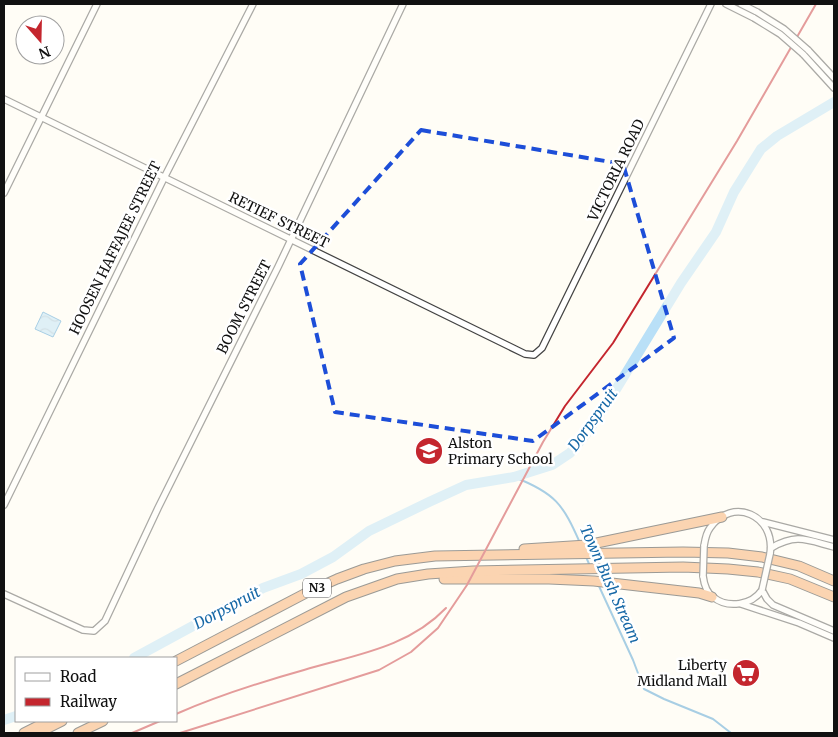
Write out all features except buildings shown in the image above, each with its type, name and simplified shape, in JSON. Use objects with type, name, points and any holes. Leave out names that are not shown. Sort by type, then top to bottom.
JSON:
[{"type":"highway","points":[[584,550],[722,517]]},
{"type":"highway","name":"N3","points":[[178,660],[308,592],[364,569],[395,561],[435,556],[472,555],[503,550],[584,550]]},
{"type":"highway","points":[[584,550],[728,553],[762,557],[799,566],[834,581]]},
{"type":"highway","name":"N3","points":[[178,683],[346,598],[398,579],[428,574],[473,571],[683,567],[758,572],[790,579],[834,597]]},
{"type":"highway","points":[[346,598],[403,583],[431,579],[549,578],[597,581],[699,593],[712,597]]},
{"type":"highway","points":[[24,733],[46,722]]},
{"type":"highway","points":[[38,733],[60,722]]},
{"type":"highway","points":[[78,733],[101,722]]},
{"type":"street","points":[[4,193],[40,118],[80,42],[97,4]]},
{"type":"street","name":"HOOSEN HAFFAJEE STREET","points":[[4,505],[164,178],[253,4]]},
{"type":"street","name":"BOOM STREET","points":[[4,594],[83,630],[94,631],[105,621],[154,517],[291,240],[403,4]]},
{"type":"street","name":"VICTORIA ROAD","points":[[542,348],[710,4]]},
{"type":"street","points":[[726,4],[784,29],[832,78],[834,88]]},
{"type":"street","points":[[742,4],[755,15]]},
{"type":"street","name":"RETIEF STREET","points":[[4,99],[525,354],[534,355],[542,348]]},
{"type":"street","points":[[834,540],[763,522],[747,513],[732,514],[722,517],[710,527],[707,533],[704,546],[703,576],[705,586],[712,597],[727,603],[741,604],[799,623],[834,638]]},
{"type":"street","points":[[741,604],[751,600],[762,590],[771,551],[769,534],[763,522]]},
{"type":"street","points":[[771,551],[792,538],[806,539],[834,547]]},
{"type":"street","points":[[762,590],[767,599],[774,605],[834,631]]},
{"type":"highlighted area","points":[[421,130],[623,164],[674,338],[533,441],[335,412],[300,264]]},
{"type":"water","points":[[43,312],[61,321],[53,337],[35,329]]},
{"type":"waterway","name":"Dorpspruit","points":[[136,657],[263,588],[301,574],[333,557],[369,531],[429,502],[466,485],[514,477],[552,465],[570,453],[587,433],[612,396],[681,283],[716,232],[734,192],[761,149],[777,136],[834,102]]},
{"type":"waterway","name":"Town Bush Stream","points":[[514,477],[539,489],[556,501],[568,518],[580,543]]},
{"type":"waterway","name":"Town Bush Stream","points":[[586,557],[590,566]]},
{"type":"waterway","name":"Town Bush Stream","points":[[598,584],[633,660],[644,689],[713,719],[731,733]]},
{"type":"waterway","name":"Dorpspruit","points":[[4,720],[15,716]]},
{"type":"railway","points":[[180,733],[379,670],[411,652],[438,628],[467,585],[543,442],[565,406],[613,343],[737,141],[816,4]]},
{"type":"railway","points":[[178,713],[255,684],[361,654],[398,641],[431,622],[446,608]]},
{"type":"railway","points":[[132,733],[158,722]]},
{"type":"place","name":"Alston Primary School","points":[[429,451]]},
{"type":"place","name":"Liberty Midland Mall","points":[[746,673]]}]
